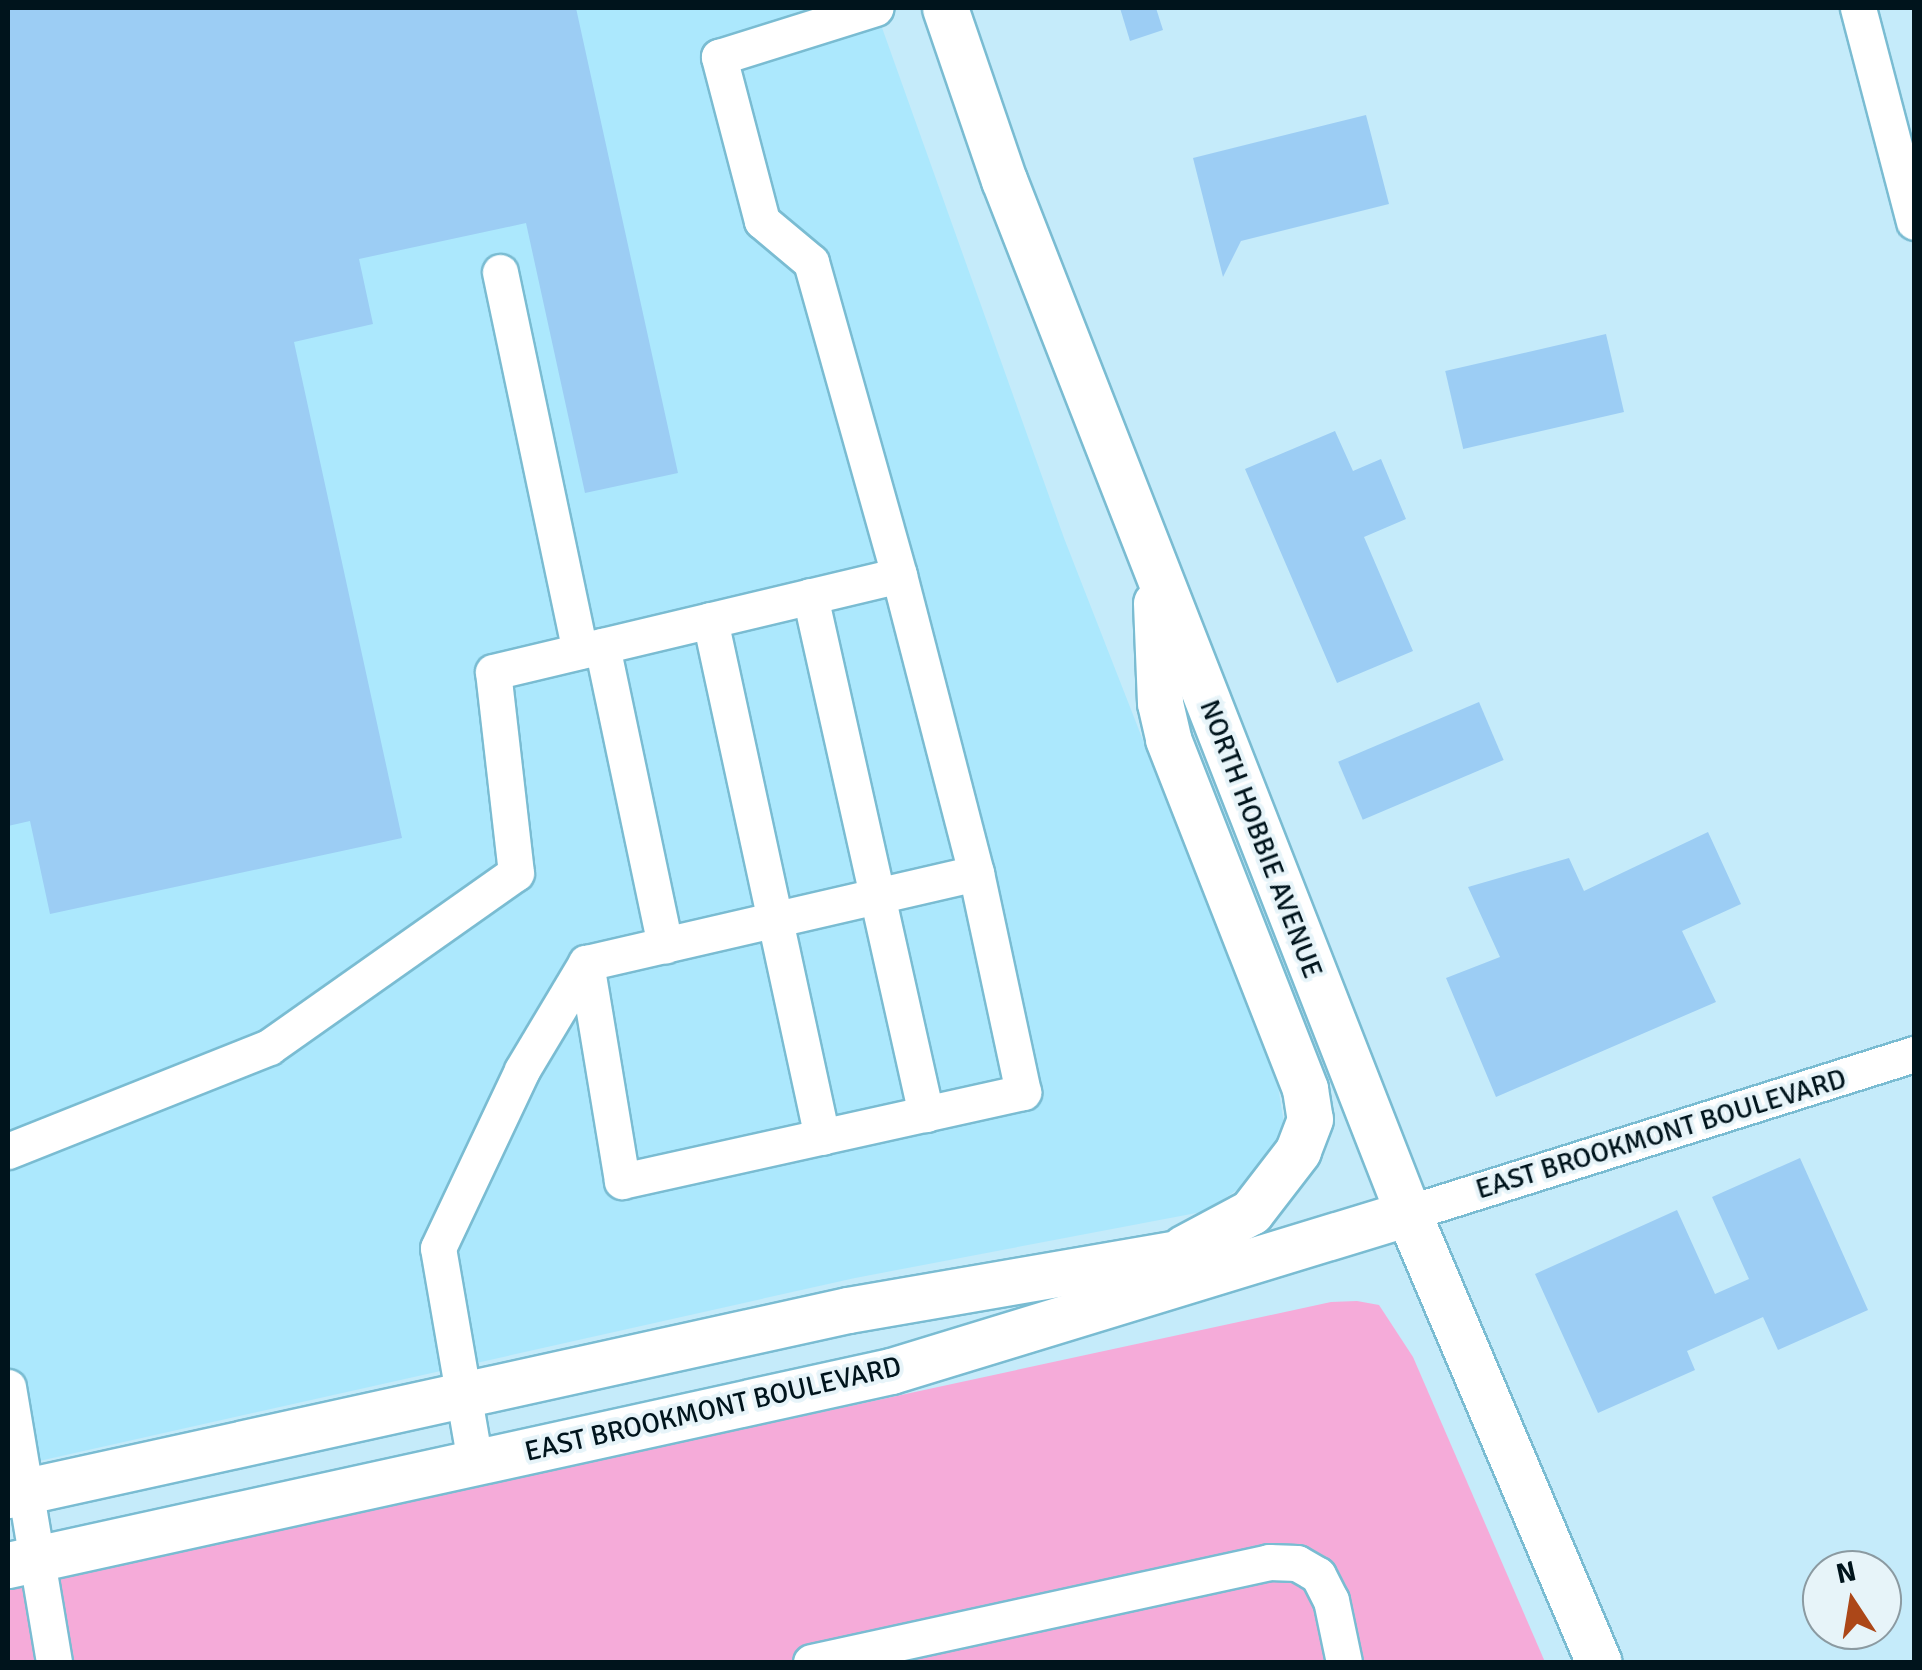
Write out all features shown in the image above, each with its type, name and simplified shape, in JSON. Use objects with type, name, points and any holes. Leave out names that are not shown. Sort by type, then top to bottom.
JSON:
[{"type":"main road","name":"NORTH HOBBIE AVENUE","points":[[945,8],[1004,180],[1408,1214],[1599,1662]]},
{"type":"main road","points":[[1155,566],[1160,703],[1168,739],[1306,1089],[1310,1118],[1298,1151],[1251,1212],[1173,1254]]},
{"type":"main road","name":"EAST BROOKMONT BOULEVARD","points":[[16,1494],[848,1310],[1408,1214]]},
{"type":"main road","name":"EAST BROOKMONT BOULEVARD","points":[[22,1561],[891,1371],[1408,1214]]},
{"type":"street","points":[[586,963],[622,1181],[1023,1092],[976,874],[899,575],[811,262],[762,221],[720,57],[875,8]]},
{"type":"street","points":[[1858,8],[1914,222]]},
{"type":"street","points":[[500,272],[665,945]]},
{"type":"street","points":[[8,1151],[269,1047],[516,873],[494,672],[899,575]]},
{"type":"street","points":[[810,596],[926,1114]]},
{"type":"street","points":[[710,620],[822,1137]]},
{"type":"street","points":[[475,1462],[438,1248],[522,1070],[586,963],[976,874]]},
{"type":"street","name":"EAST BROOKMONT BOULEVARD","points":[[1408,1214],[1914,1054]]},
{"type":"street","points":[[8,1387],[22,1561],[54,1662]]},
{"type":"street","points":[[811,1662],[1269,1562],[1296,1563],[1318,1575],[1331,1600],[1344,1662]]},
{"type":"shaded area","points":[[8,8],[875,8],[1064,538],[1278,1086],[1284,1123],[1273,1151],[1255,1177],[1207,1211],[855,1278],[8,1468]]},
{"type":"shaded area","points":[[1331,1302],[1379,1305],[1413,1357],[1545,1662],[8,1662],[8,1588]]},
{"type":"building","points":[[8,8],[576,8],[678,473],[585,493],[526,223],[359,259],[373,324],[294,342],[402,838],[50,914],[30,821],[8,826]]},
{"type":"building","points":[[1120,8],[1156,8],[1163,30],[1130,41]]},
{"type":"building","points":[[1366,115],[1389,204],[1241,241],[1223,277],[1193,158]]},
{"type":"building","points":[[1606,334],[1624,412],[1463,449],[1445,371]]},
{"type":"building","points":[[1335,431],[1353,471],[1381,459],[1406,519],[1364,537],[1413,651],[1337,683],[1245,469]]},
{"type":"building","points":[[1479,702],[1504,760],[1363,820],[1338,762]]},
{"type":"building","points":[[1708,832],[1741,904],[1682,931],[1716,1002],[1496,1097],[1446,978],[1500,957],[1468,887],[1569,858],[1584,891]]},
{"type":"building","points":[[1800,1158],[1868,1310],[1778,1350],[1763,1317],[1687,1351],[1695,1370],[1598,1413],[1535,1274],[1677,1210],[1715,1294],[1749,1279],[1712,1197]]}]
